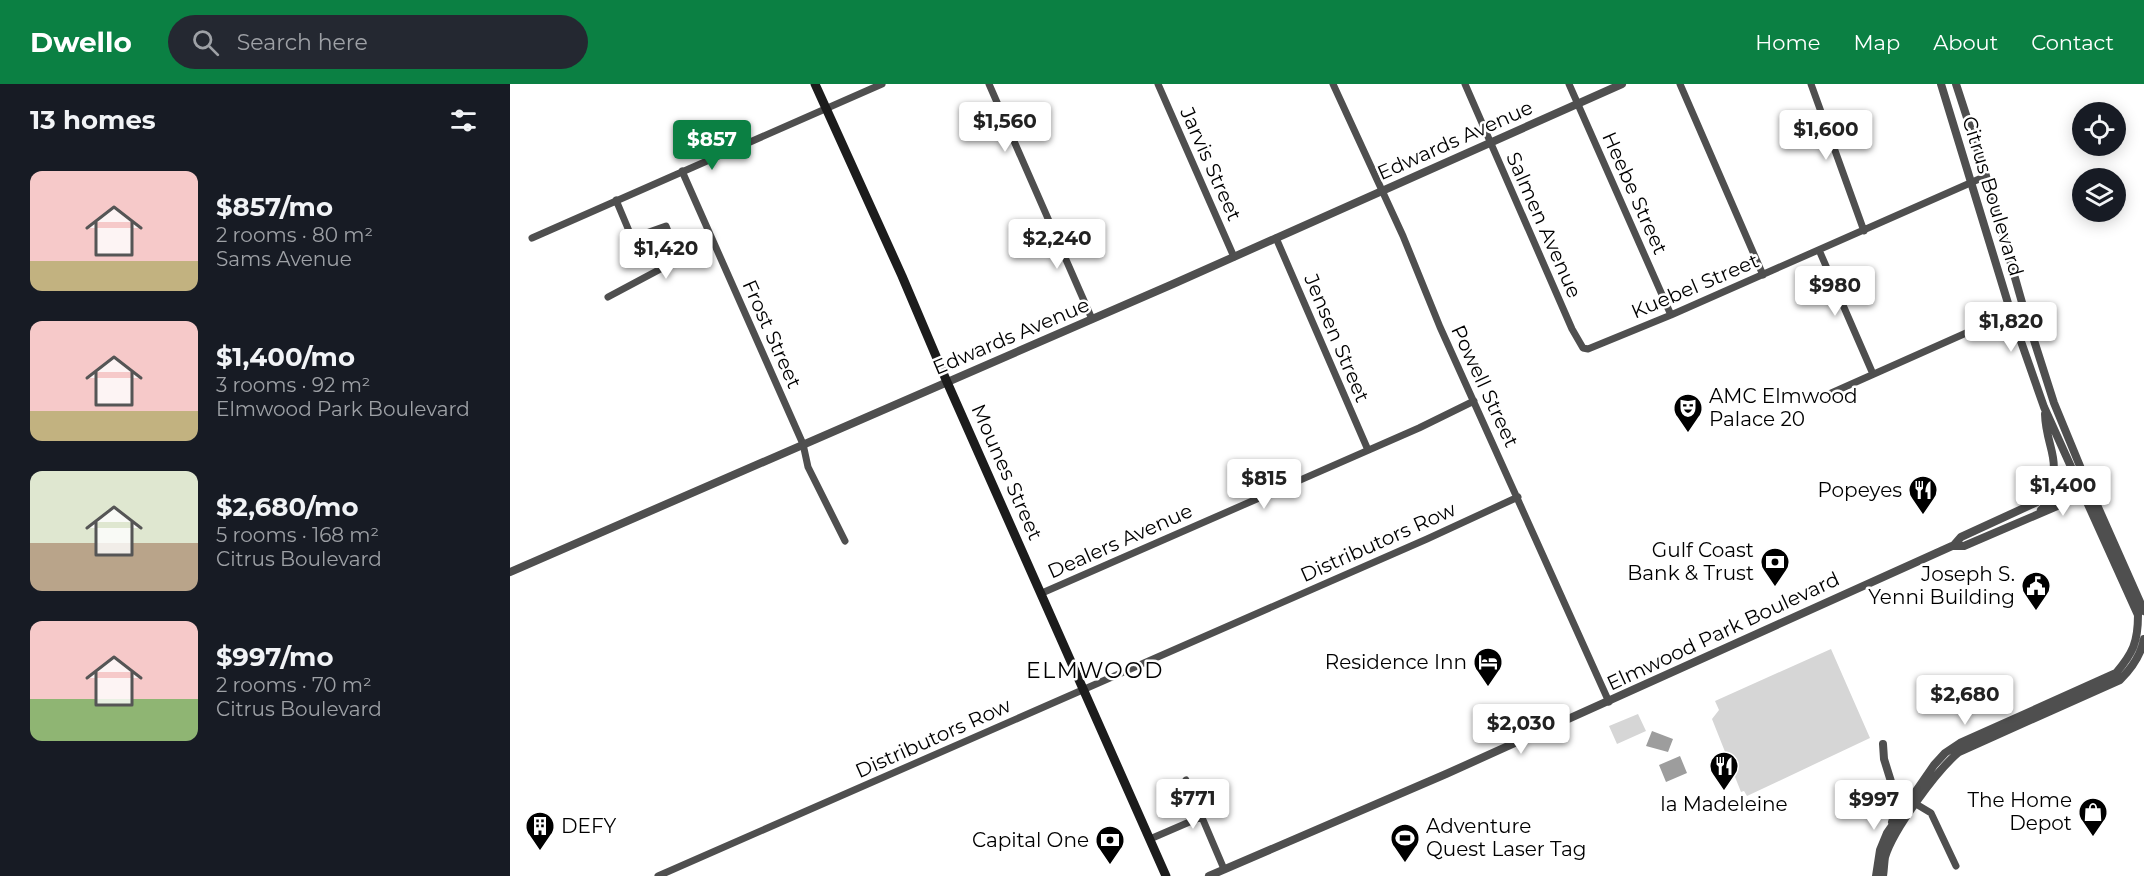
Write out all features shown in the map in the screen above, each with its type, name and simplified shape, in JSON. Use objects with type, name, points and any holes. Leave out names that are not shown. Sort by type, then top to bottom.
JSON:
[{"type":"main road","name":"Mounes Street","points":[[815,84],[1166,876]]},
{"type":"street","points":[[532,238],[882,84]]},
{"type":"street","points":[[989,84],[1092,319]]},
{"type":"street","name":"Jarvis Street","points":[[1158,84],[1234,257]]},
{"type":"street","name":"Powell Street","points":[[1333,84],[1609,702]]},
{"type":"street","name":"Salmen Avenue","points":[[1465,84],[1572,329],[1582,345]]},
{"type":"street","name":"Heebe Street","points":[[1569,84],[1671,315]]},
{"type":"street","name":"Edwards Avenue","points":[[511,568],[1092,319],[1622,84]]},
{"type":"street","points":[[1680,84],[1763,275]]},
{"type":"street","points":[[1811,84],[1864,231]]},
{"type":"street","name":"Citrus Boulevard","points":[[1876,876],[1880,850],[1890,829],[1923,780],[1945,753],[1960,743],[2116,673],[2130,657],[2136,641],[2138,615],[2044,407],[2011,313],[1941,84]]},
{"type":"street","name":"Citrus Boulevard","points":[[1956,84],[1986,176],[2024,308],[2068,441],[2144,610]]},
{"type":"street","name":"Frost Street","points":[[682,171],[803,444],[808,467],[845,541]]},
{"type":"street","name":"Kuebel Street","points":[[1582,345],[1583,348],[1594,348],[1986,176]]},
{"type":"street","points":[[616,200],[633,238],[666,226],[679,259]]},
{"type":"street","name":"Jensen Street","points":[[1276,238],[1368,450]]},
{"type":"street","points":[[608,297],[713,241]]},
{"type":"street","points":[[1819,250],[1873,374]]},
{"type":"street","points":[[1829,394],[2024,308]]},
{"type":"street","points":[[2036,384],[2046,398],[2057,424],[2063,426]]},
{"type":"street","name":"Dealers Avenue","points":[[1042,593],[1419,429],[1474,401]]},
{"type":"street","points":[[2044,407],[2045,427],[2055,464],[2054,475]]},
{"type":"street","points":[[2068,441],[2071,468]]},
{"type":"street","points":[[2054,475],[2064,468],[2082,471]]},
{"type":"street","name":"Elmwood Park Boulevard","points":[[2033,516],[2063,489],[2071,468]]},
{"type":"street","name":"Elmwood Park Boulevard","points":[[1209,876],[1609,702],[1954,545],[1961,537],[2037,502],[2052,482],[2054,475]]},
{"type":"street","name":"Elmwood Park Boulevard","points":[[1954,545],[1964,546],[2083,495]]},
{"type":"street","name":"Distributors Row","points":[[658,876],[1518,497]]},
{"type":"street","points":[[2070,500],[2079,502],[2090,511]]},
{"type":"street","points":[[1883,876],[1885,857],[1894,838],[1935,776],[1947,762],[1959,752],[2120,680],[2130,670],[2140,654],[2144,639]]},
{"type":"street","points":[[1883,744],[1884,759],[1898,804],[1890,829]]},
{"type":"street","points":[[1186,780],[1224,869]]},
{"type":"street","points":[[1916,804],[1931,813],[1956,866]]},
{"type":"street","points":[[1150,839],[1201,817]]},
{"type":"shaded area","points":[[1831,649],[1870,738],[1747,796],[1744,791],[1741,792],[1712,719],[1719,710],[1715,701]]},
{"type":"shaded area","points":[[1638,714],[1646,731],[1617,744],[1609,726]]},
{"type":"shaded area","points":[[1652,731],[1673,739],[1668,752],[1646,746]]},
{"type":"shaded area","points":[[1680,756],[1687,773],[1666,782],[1659,765]]},
{"type":"place","name":"AMC Elmwood Palace 20","points":[[1688,434]]},
{"type":"place","name":"Popeyes","points":[[1923,516]]},
{"type":"place","name":"Gulf Coast Bank & Trust","points":[[1775,588]]},
{"type":"place","name":"Joseph S. Yenni Building","points":[[2036,612]]},
{"type":"place","name":"Residence Inn","points":[[1488,688]]},
{"type":"place","name":"la Madeleine","points":[[1724,792]]},
{"type":"place","name":"The Home Depot","points":[[2093,838]]},
{"type":"place","name":"DEFY","points":[[540,852]]},
{"type":"place","name":"Adventure Quest Laser Tag","points":[[1405,864]]},
{"type":"place","name":"Capital One","points":[[1110,866]]},
{"type":"district","name":"ELMWOOD","points":[[1095,670]]}]
